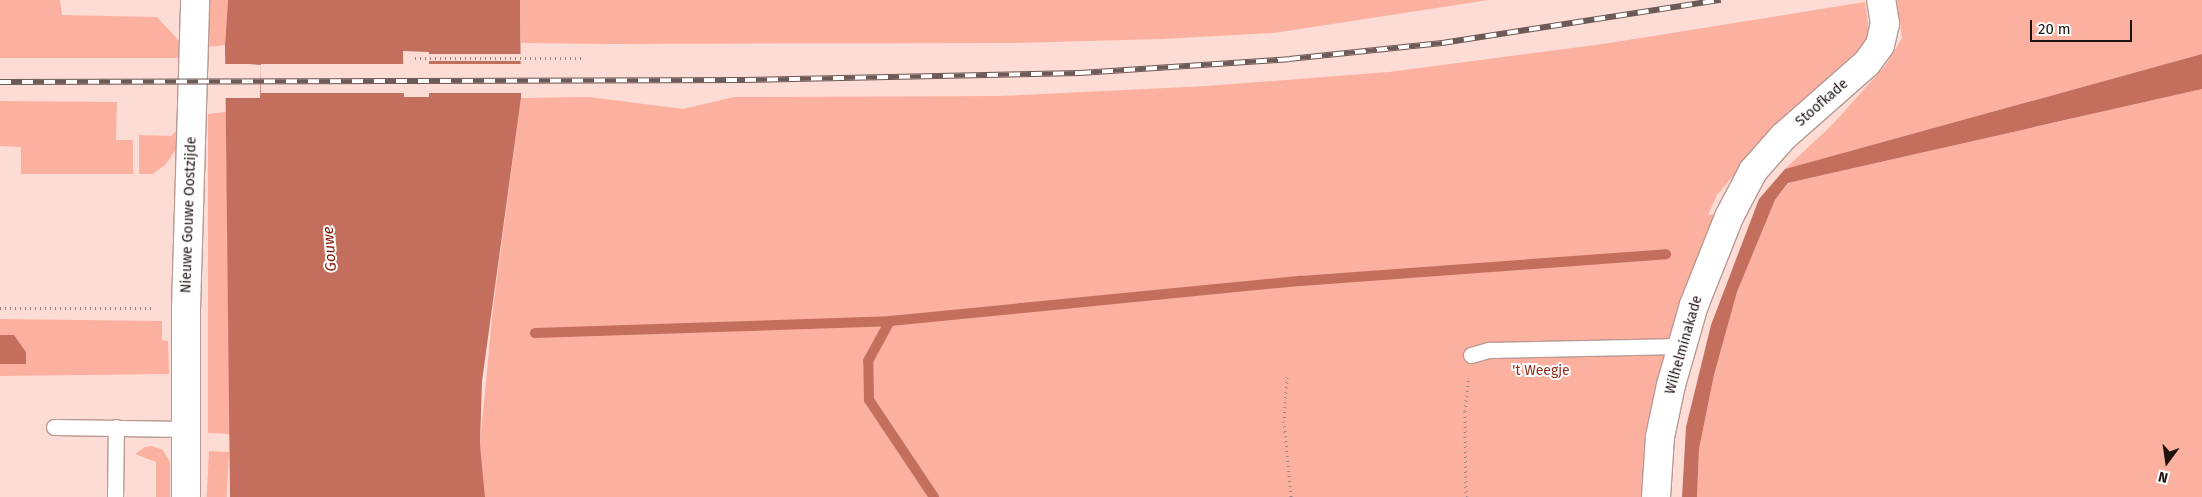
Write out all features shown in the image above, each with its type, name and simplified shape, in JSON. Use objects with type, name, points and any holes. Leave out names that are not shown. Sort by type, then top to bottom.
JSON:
[{"type":"street","name":"Nieuwe Gouwe Oostzijde","points":[[186,497],[186,309],[195,0]]},
{"type":"street","name":"Stoofkade","points":[[1739,199],[1753,171],[1783,137],[1867,63],[1880,45],[1885,24],[1881,0]]},
{"type":"street","name":"Wilhelminakade","points":[[1656,497],[1660,437],[1681,346],[1694,305],[1739,199]]},
{"type":"lane","points":[[1470,355],[1489,350],[1681,346]]},
{"type":"lane","points":[[54,427],[186,429]]},
{"type":"lane","points":[[115,497],[116,428]]},
{"type":"path","points":[[415,58],[584,58]]},
{"type":"path","points":[[0,308],[186,309]]},
{"type":"path","points":[[1466,497],[1465,411],[1470,355]]},
{"type":"path","points":[[1287,377],[1284,421],[1291,497]]},
{"type":"green space","points":[[0,0],[60,0],[62,15],[157,17],[180,42],[180,58],[0,58]]},
{"type":"green space","points":[[207,0],[228,0],[225,45],[209,47]]},
{"type":"green space","points":[[520,0],[1488,0],[1274,33],[1162,39],[1013,43],[611,44],[521,43]]},
{"type":"green space","points":[[1897,0],[2202,0],[2202,54],[1785,169],[1832,125],[1885,66],[1902,38]]},
{"type":"green space","name":"'t Weegje","points":[[1865,2],[1869,30],[1865,44],[1780,121],[1717,195],[1708,215],[1715,214],[1684,318],[1667,497],[485,497],[480,444],[493,308],[521,98],[589,97],[683,109],[734,97],[1000,96],[1207,86],[1389,72],[1603,44]]},
{"type":"green space","points":[[2202,89],[2202,497],[1697,497],[1699,449],[1714,375],[1737,292],[1775,200],[1789,183]]},
{"type":"green space","points":[[0,101],[117,102],[116,140],[133,140],[133,174],[21,174],[21,147],[0,146]]},
{"type":"green space","points":[[226,112],[230,434],[208,433],[208,114]]},
{"type":"green space","points":[[183,124],[176,149],[166,164],[153,174],[139,174],[139,135],[171,136]]},
{"type":"green space","points":[[0,319],[162,321],[162,340],[168,341],[169,374],[0,376],[0,364],[26,364],[26,352],[14,335],[0,335]]},
{"type":"green space","points":[[152,446],[163,450],[170,462],[170,497],[156,497],[156,462],[135,454],[145,447]]},
{"type":"green space","points":[[209,451],[229,452],[227,497],[207,497]]},
{"type":"water","name":"Gouwe","points":[[228,0],[520,0],[521,98],[482,381],[480,444],[485,497],[230,497],[225,45]],"holes":[[[403,51],[429,52],[429,97],[404,97]],[[248,64],[261,65],[260,98],[248,98]]]},
{"type":"water","points":[[2202,54],[2202,89],[1788,183],[1775,200],[1737,292],[1714,375],[1699,449],[1697,497],[1682,497],[1686,427],[1711,325],[1759,199],[1785,169]]},
{"type":"water","points":[[0,335],[14,335],[26,352],[26,364],[0,364]]},
{"type":"pier","points":[[429,54],[523,54],[523,61],[429,61]]},
{"type":"pier","points":[[224,64],[248,64],[248,98],[224,98]]},
{"type":"pier","points":[[261,64],[406,64],[406,93],[261,93]]},
{"type":"pier","points":[[427,64],[523,64],[523,93],[427,93]]},
{"type":"waterway","points":[[934,497],[869,400],[868,361],[890,321],[1301,281],[1666,254]]},
{"type":"waterway","points":[[535,333],[890,321]]},
{"type":"railway","points":[[0,82],[745,80],[1080,73],[1289,59],[1442,43],[1721,0]]}]
